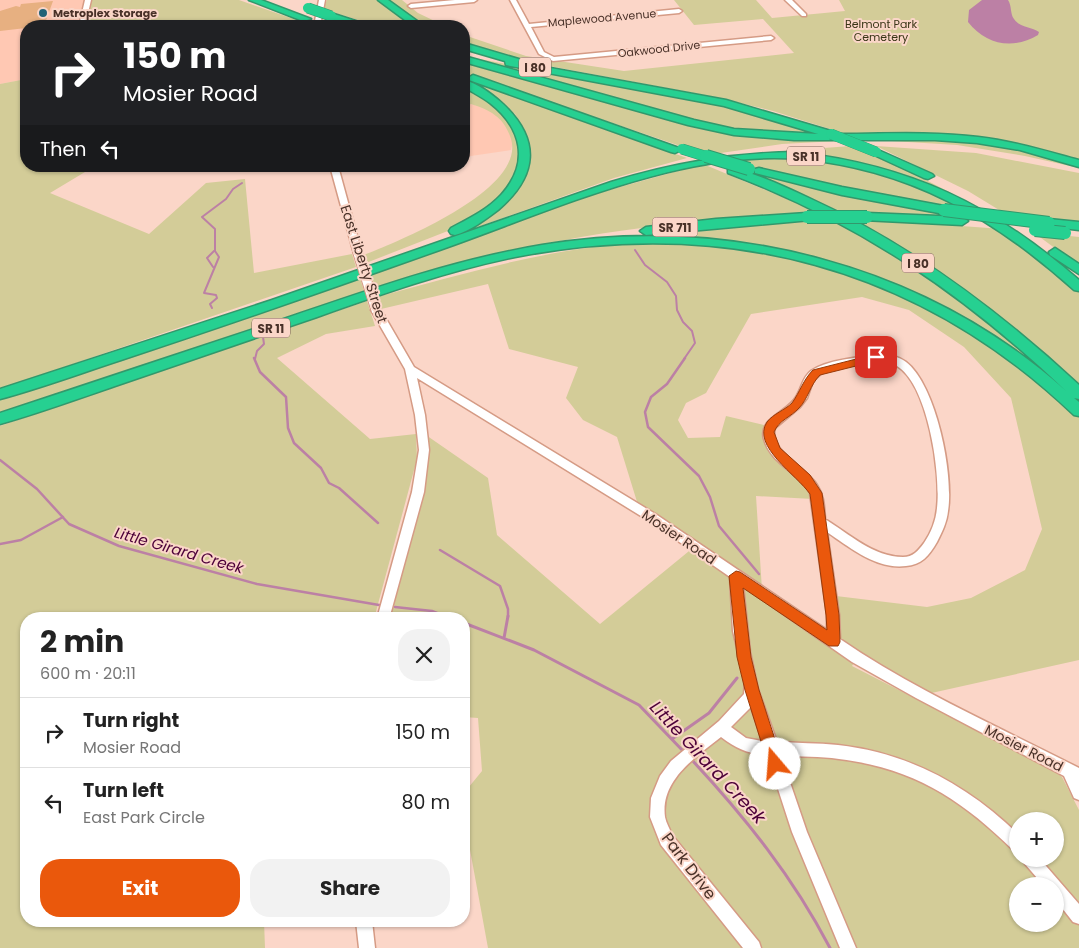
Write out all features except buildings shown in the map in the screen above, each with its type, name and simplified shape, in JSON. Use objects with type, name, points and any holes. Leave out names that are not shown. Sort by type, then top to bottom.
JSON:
[{"type":"highway","points":[[246,0],[292,14]]},
{"type":"highway","points":[[253,0],[309,20]]},
{"type":"highway","points":[[382,0],[411,20]]},
{"type":"highway","points":[[304,7],[343,20]]},
{"type":"highway","points":[[470,48],[520,62],[607,80]]},
{"type":"highway","name":"I 80","points":[[470,54],[734,105],[850,141],[879,152],[924,174],[977,204],[1021,233],[1079,281]]},
{"type":"highway","points":[[470,60],[684,121],[734,132],[794,137],[935,137],[977,140],[1021,147],[1079,164]]},
{"type":"highway","name":"I 80","points":[[470,77],[678,150],[772,186],[829,213],[923,266],[1002,323],[1079,394]]},
{"type":"highway","points":[[286,300],[333,278],[461,228],[490,210],[511,189],[521,174],[526,156],[525,139],[521,127],[496,100],[470,86]]},
{"type":"highway","points":[[506,221],[530,210],[664,166],[734,152],[786,146],[867,143],[935,146],[1007,155],[1079,170]]},
{"type":"highway","points":[[678,150],[842,191],[1079,233]]},
{"type":"highway","points":[[879,152],[946,182],[982,203],[1079,270]]},
{"type":"highway","name":"SR 11","points":[[0,394],[286,300],[506,221],[619,183],[699,163],[751,156],[814,157],[880,169],[946,194],[1007,228],[1032,246],[1079,286]]},
{"type":"highway","name":"SR 711","points":[[545,248],[662,228],[807,217],[867,217],[962,221],[1058,228]]},
{"type":"highway","points":[[1058,228],[1079,226]]},
{"type":"highway","name":"SR 11","points":[[0,419],[387,288],[479,262],[545,248],[615,241],[694,240],[761,248],[836,266],[895,287],[962,320],[1017,357],[1079,411]]},
{"type":"street","points":[[83,20],[88,0]]},
{"type":"street","points":[[319,20],[322,0]]},
{"type":"street","points":[[411,6],[474,0]]},
{"type":"street","points":[[513,0],[526,26]]},
{"type":"street","points":[[788,0],[804,15]]},
{"type":"street","name":"Maplewood Avenue","points":[[526,26],[679,11]]},
{"type":"street","name":"Oakwood Drive","points":[[526,26],[541,53],[547,58],[557,59],[771,38]]},
{"type":"street","name":"East Liberty Street","points":[[336,172],[376,310],[410,369],[422,433],[423,470],[385,612]]},
{"type":"street","points":[[821,522],[878,556],[904,562],[917,559],[925,550],[936,530],[943,507],[943,485],[936,428],[923,394],[909,371],[897,361],[882,357],[824,369],[812,376],[796,405],[772,423],[769,432],[771,444],[776,451],[814,489],[821,522],[833,615],[833,642]]},
{"type":"street","name":"Mosier Road","points":[[410,369],[624,500],[833,642],[921,694],[1074,774]]},
{"type":"street","points":[[736,576],[743,647],[752,690],[770,749],[800,832],[848,948]]},
{"type":"street","name":"Park Drive","points":[[752,690],[745,703],[722,729],[698,746],[679,764],[662,785],[658,795],[657,812],[666,840],[753,948]]},
{"type":"street","points":[[722,729],[742,744],[770,749],[838,752],[903,766],[929,775],[950,786],[1009,837]]},
{"type":"street","points":[[1074,774],[1079,792]]},
{"type":"street","points":[[1037,867],[1046,877]]},
{"type":"street","points":[[1064,898],[1079,916]]},
{"type":"street","points":[[365,927],[367,948]]},
{"type":"shaded area","points":[[0,0],[84,0],[79,20],[20,20],[20,80],[0,84]]},
{"type":"shaded area","points":[[982,0],[1008,0],[1016,22],[1039,32],[1038,35],[1029,40],[1010,44],[1000,43],[983,36],[968,22],[969,10]]},
{"type":"shaded area","points":[[470,105],[489,109],[506,124],[513,142],[511,150],[470,156]]},
{"type":"green space","points":[[91,0],[239,0],[297,20],[86,20]]},
{"type":"green space","points":[[327,0],[377,0],[406,20],[358,20],[323,9]]},
{"type":"green space","points":[[386,0],[402,0],[418,13],[433,20],[414,20]]},
{"type":"green space","name":"Belmont Park Cemetery","points":[[674,0],[756,0],[772,18],[845,11],[839,0],[1079,0],[1079,162],[1014,143],[981,138],[849,135],[773,111],[720,98],[533,63],[470,47],[470,37],[526,56],[624,71],[794,53],[763,19],[694,25]]},
{"type":"green space","points":[[470,57],[727,106],[823,135],[756,133],[703,124]]},
{"type":"green space","points":[[470,63],[700,127],[838,141],[782,144],[707,155],[470,75]]},
{"type":"green space","points":[[20,80],[20,172],[85,172],[50,193],[149,234],[206,183],[245,179],[254,273],[352,254],[356,267],[0,389],[0,84]]},
{"type":"green space","points":[[470,81],[687,158],[614,178],[450,237],[489,214],[528,162],[528,138],[515,114],[491,95],[470,84]]},
{"type":"green space","points":[[470,88],[487,97],[518,130],[521,166],[511,183],[494,202],[458,227],[366,263],[364,255],[405,238],[458,210],[482,193],[501,175],[511,155],[510,136],[500,119],[490,112],[471,104]]},
{"type":"green space","points":[[859,139],[935,139],[1001,145],[1079,165],[1079,168],[1025,156],[957,145]]},
{"type":"green space","points":[[851,146],[895,164],[953,194],[939,191],[889,170],[856,162],[806,155],[756,153]]},
{"type":"green space","points":[[876,146],[976,153],[1079,173],[1079,224],[1009,216],[968,191]]},
{"type":"green space","points":[[784,156],[876,170],[975,212],[850,190],[787,177],[726,161]]},
{"type":"green space","points":[[703,164],[823,214],[671,225],[581,237],[503,254],[375,290],[370,274],[584,197]]},
{"type":"green space","points":[[748,170],[804,185],[973,219],[838,214],[750,176]]},
{"type":"green space","points":[[815,221],[839,221],[874,241],[974,308],[1045,369],[1079,403],[959,316],[922,296],[884,280],[805,256],[764,248],[682,239],[641,237],[681,231]]},
{"type":"green space","points":[[854,221],[907,222],[1002,229],[1079,292],[1079,388],[1039,349],[969,293]]},
{"type":"green space","points":[[1033,232],[1079,237],[1079,266]]},
{"type":"green space","points":[[642,242],[735,247],[798,259],[854,275],[965,326],[1050,388],[1079,416],[1079,660],[927,694],[837,641],[836,596],[927,607],[971,598],[1025,570],[1042,529],[1011,398],[964,347],[909,310],[862,297],[751,314],[706,393],[686,403],[678,420],[688,438],[720,437],[726,416],[764,425],[765,442],[773,454],[799,478],[813,499],[756,496],[762,590],[638,505],[617,437],[583,420],[566,398],[578,367],[509,349],[488,284],[381,309],[377,297],[541,256],[608,245]]},
{"type":"green space","points":[[360,278],[365,294],[0,416],[0,398]]},
{"type":"green space","points":[[367,301],[375,326],[326,334],[277,358],[370,439],[416,434],[417,459],[376,612],[20,612],[20,927],[264,927],[265,948],[0,948],[0,426]]},
{"type":"green space","points":[[423,433],[488,478],[497,535],[600,624],[694,547],[857,658],[852,666],[1053,769],[1062,777],[1079,810],[1079,948],[488,948],[470,850],[470,786],[482,771],[478,718],[470,717],[470,612],[385,612],[405,542]]},
{"type":"waterway","points":[[215,250],[215,229],[202,217],[226,199],[233,189],[242,183]]},
{"type":"waterway","points":[[212,308],[210,304],[217,298],[216,295],[204,293],[219,257],[215,250]]},
{"type":"waterway","points":[[213,267],[207,258],[215,250]]},
{"type":"waterway","points":[[635,250],[645,265],[667,282],[676,296],[677,310],[683,322],[692,331],[695,343],[684,359]]},
{"type":"waterway","points":[[255,359],[257,351],[264,344],[263,337]]},
{"type":"waterway","points":[[254,358],[260,372],[286,397],[288,428],[294,443],[321,468],[329,483],[339,488],[378,523]]},
{"type":"waterway","points":[[685,358],[667,384],[651,397],[645,412],[648,427],[699,476],[710,497],[719,526],[759,574]]},
{"type":"waterway","name":"Little Girard Creek","points":[[0,460],[37,489],[63,517]]},
{"type":"waterway","points":[[0,544],[21,540],[63,517]]},
{"type":"waterway","name":"Little Girard Creek","points":[[63,517],[69,524],[119,546],[257,584],[379,605]]},
{"type":"waterway","points":[[440,550],[500,586],[508,609],[508,616]]},
{"type":"waterway","name":"Little Girard Creek","points":[[395,607],[434,612]]},
{"type":"waterway","points":[[504,638],[508,616]]},
{"type":"waterway","name":"Little Girard Creek","points":[[470,625],[534,650],[639,705],[684,752]]},
{"type":"waterway","points":[[672,739],[709,713],[737,678]]},
{"type":"waterway","name":"Little Girard Creek","points":[[691,759],[749,826],[784,872],[830,948]]},
{"type":"place","name":"Metroplex Storage","points":[[43,13]]},
{"type":"route","points":[[775,764],[744,657],[736,576],[833,642],[833,615],[816,493],[806,478],[776,451],[771,444],[769,438],[770,427],[772,423],[796,405],[809,380],[816,372],[876,357]]}]
